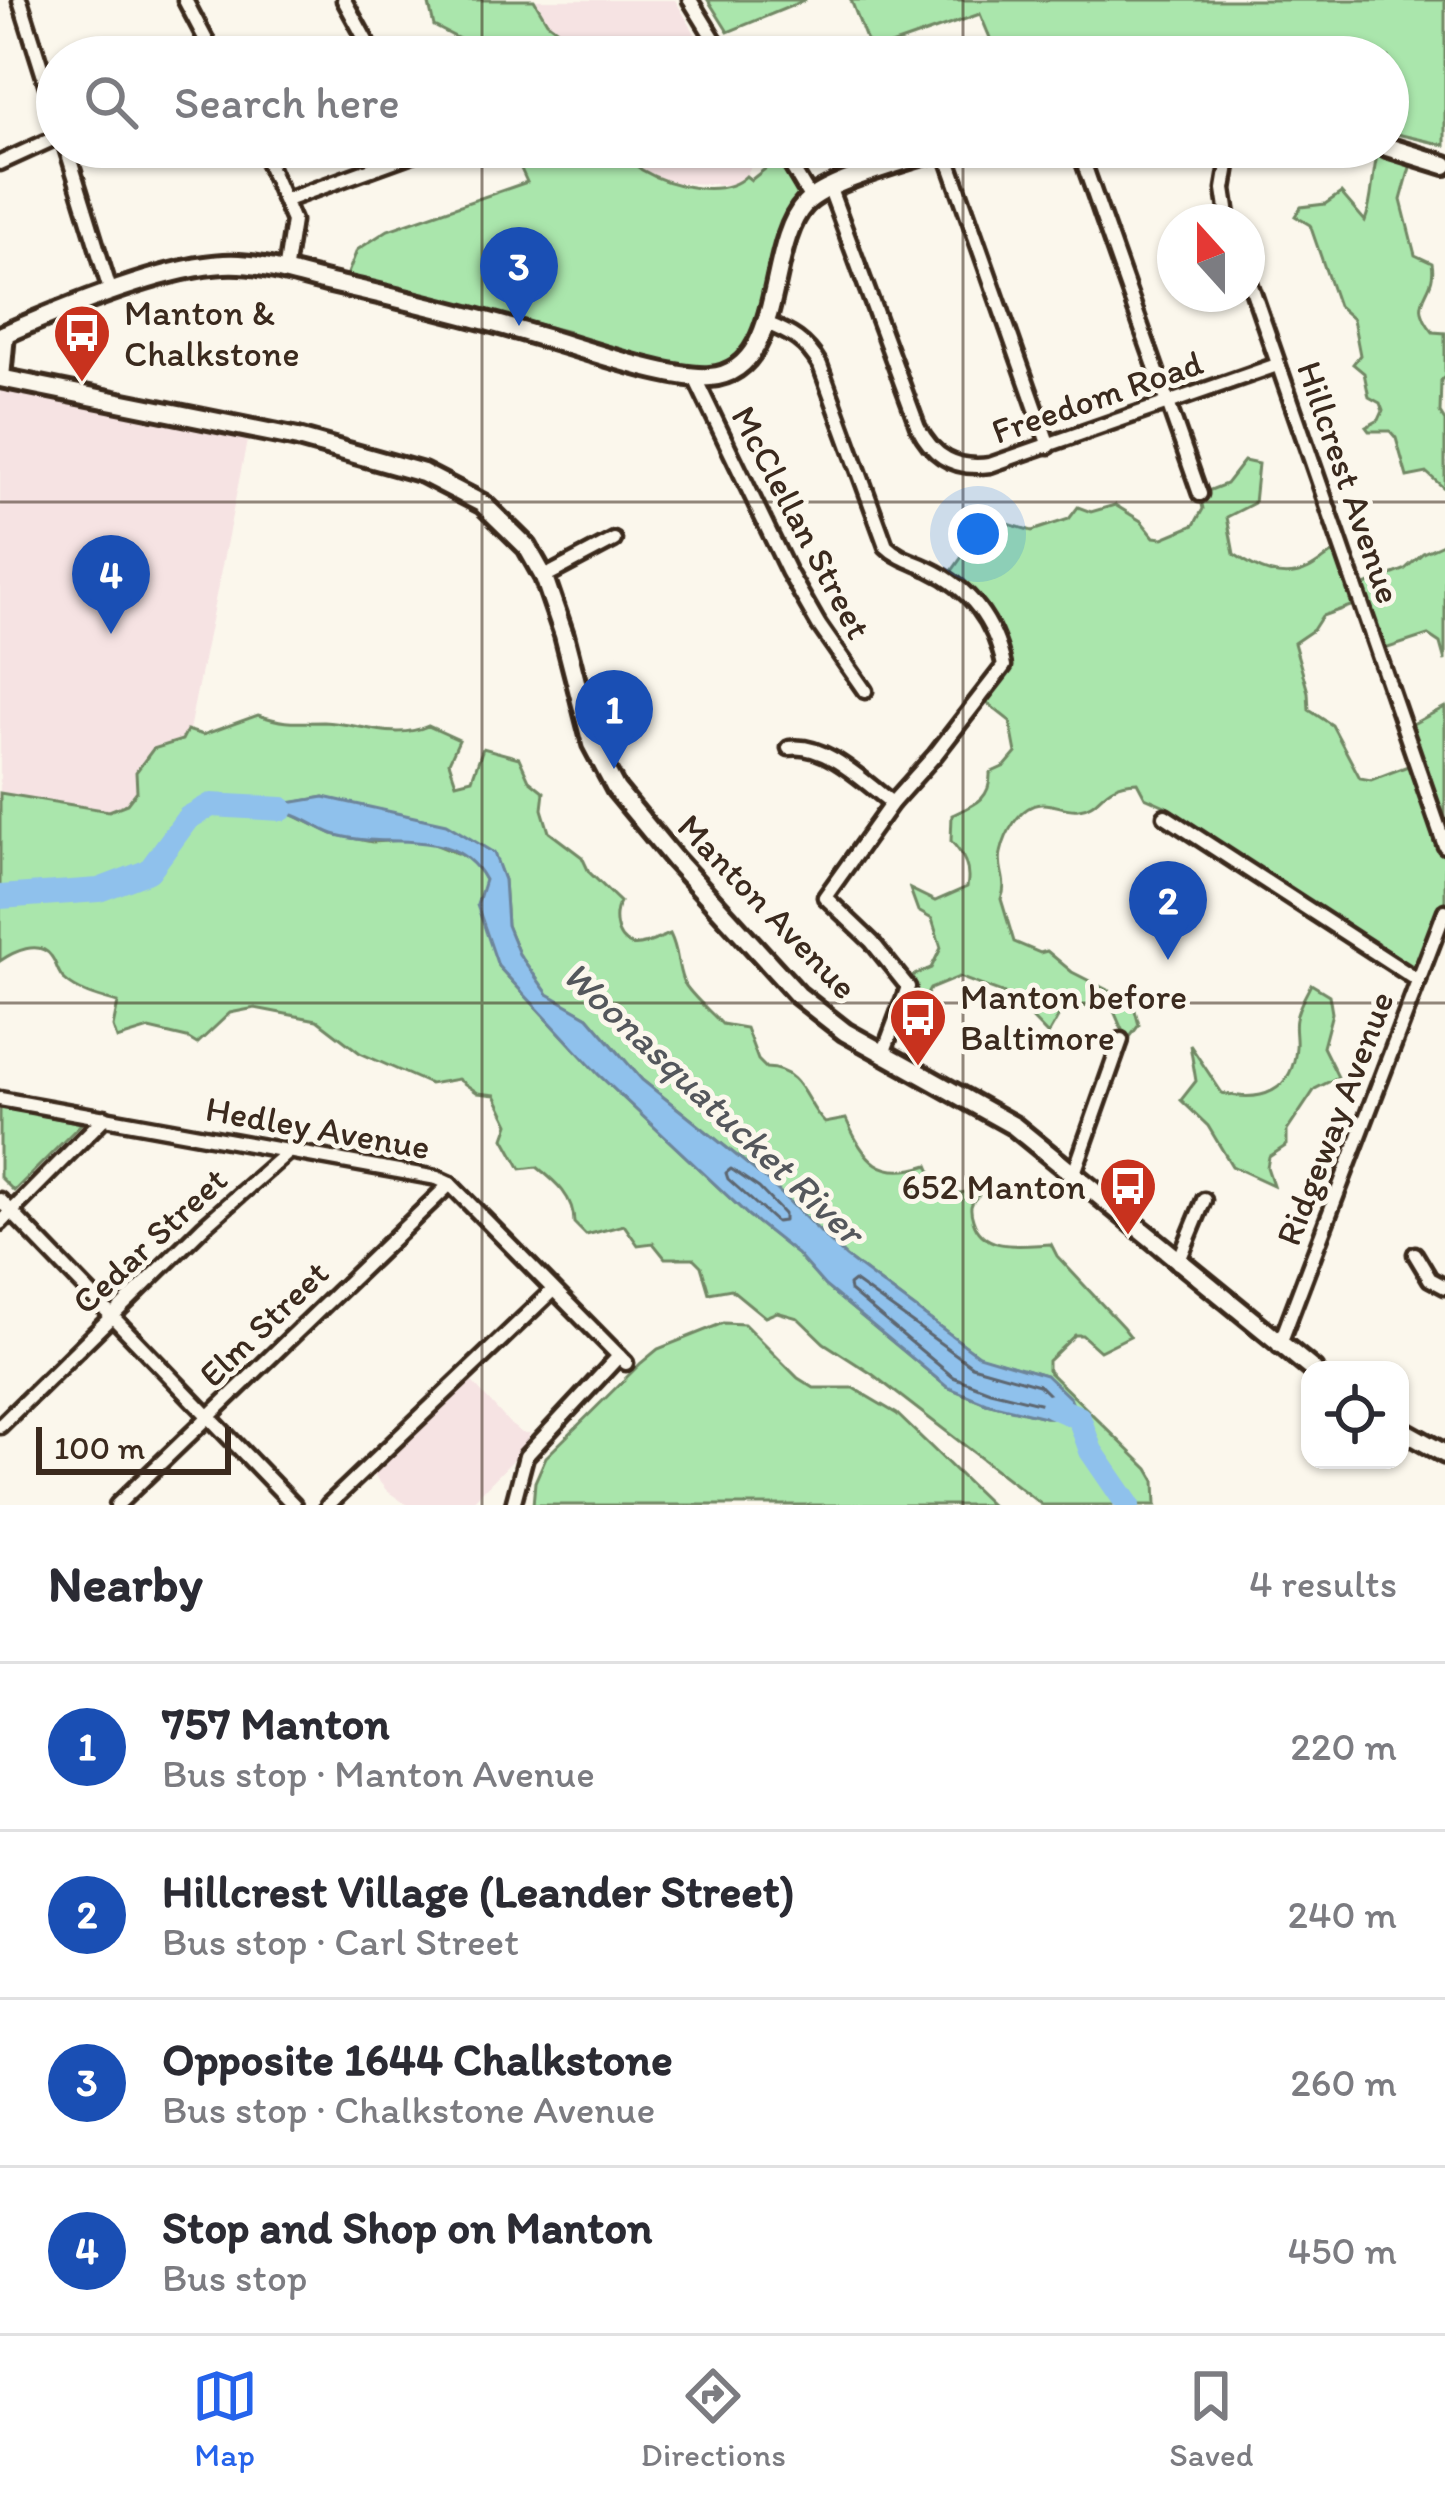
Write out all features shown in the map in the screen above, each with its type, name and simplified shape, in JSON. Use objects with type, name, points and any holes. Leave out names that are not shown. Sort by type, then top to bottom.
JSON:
[{"type":"main road","points":[[1409,154],[1445,165]]},
{"type":"main road","points":[[1,378],[2,330],[111,293],[220,264],[286,273],[407,300],[694,376],[721,375],[744,362],[766,323],[790,232],[803,206],[830,189],[889,168]]},
{"type":"main road","name":"Manton Avenue","points":[[1,378],[248,427],[423,472],[465,492],[501,519],[527,547],[544,577],[592,744],[616,789],[798,994],[845,1032],[998,1116],[1301,1361]]},
{"type":"main road","points":[[1409,1434],[1445,1454]]},
{"type":"street","points":[[20,0],[36,51]]},
{"type":"street","points":[[185,0],[204,36]]},
{"type":"street","points":[[344,0],[364,36]]},
{"type":"street","points":[[690,0],[712,36]]},
{"type":"street","points":[[0,163],[36,147]]},
{"type":"street","points":[[72,168],[111,293]]},
{"type":"street","points":[[271,168],[286,200],[293,236],[286,273]]},
{"type":"street","points":[[286,200],[372,168]]},
{"type":"street","points":[[793,168],[811,199]]},
{"type":"street","points":[[953,168],[1048,446]]},
{"type":"street","points":[[1085,168],[1200,494]]},
{"type":"street","points":[[1226,204],[1228,168]]},
{"type":"street","name":"Freedom Road","points":[[830,189],[896,369],[931,449],[952,463],[972,468],[1048,446],[1276,365]]},
{"type":"street","name":"Hillcrest Avenue","points":[[1259,312],[1445,846]]},
{"type":"street","points":[[766,323],[795,335],[820,365],[886,546],[963,589],[982,613],[1004,666],[892,802],[825,897],[872,942],[908,987],[884,1054]]},
{"type":"street","name":"McClellan Street","points":[[694,376],[788,572],[866,691]]},
{"type":"street","points":[[544,577],[614,540]]},
{"type":"street","points":[[789,748],[802,746],[819,752],[892,802]]},
{"type":"street","points":[[1165,815],[1419,981]]},
{"type":"street","name":"Ridgeway Avenue","points":[[1280,1346],[1445,911]]},
{"type":"street","points":[[1073,1176],[1121,1040]]},
{"type":"street","name":"Hedley Avenue","points":[[0,1099],[410,1172],[450,1184],[622,1360],[526,1456],[513,1505]]},
{"type":"street","points":[[5,1218],[105,1117]]},
{"type":"street","name":"Cedar Street","points":[[0,1426],[204,1226],[290,1151]]},
{"type":"street","name":"Elm Street","points":[[117,1505],[450,1184]]},
{"type":"street","points":[[0,1200],[5,1218],[112,1316],[294,1505]]},
{"type":"street","points":[[1178,1263],[1204,1200]]},
{"type":"street","points":[[1415,1254],[1430,1279],[1444,1287]]},
{"type":"street","points":[[328,1505],[553,1290]]},
{"type":"shaded area","points":[[459,0],[675,0],[696,36],[480,36]]},
{"type":"shaded area","points":[[609,168],[750,168],[741,185],[656,182]]},
{"type":"shaded area","points":[[0,337],[8,379],[248,436],[189,730],[136,772],[137,791],[127,804],[109,811],[0,793]]},
{"type":"shaded area","points":[[466,1375],[511,1425],[530,1433],[522,1451],[469,1505],[407,1505],[387,1491],[368,1468]]},
{"type":"green space","points":[[428,0],[534,0],[547,22],[565,36],[453,36],[434,26]]},
{"type":"green space","points":[[708,0],[806,0],[728,32]]},
{"type":"green space","points":[[851,0],[1445,0],[1445,145],[1409,137],[1409,36],[989,36],[980,14],[917,36],[865,36]]},
{"type":"green space","points":[[1412,160],[1401,200],[1415,255],[1432,263],[1422,311],[1433,332],[1445,333],[1440,413],[1445,421],[1445,489],[1427,473],[1407,477],[1396,438],[1390,431],[1366,427],[1379,420],[1383,411],[1369,397],[1364,373],[1353,364],[1360,355],[1353,319],[1338,306],[1310,225],[1295,216],[1301,207],[1325,204],[1341,193],[1365,221],[1375,168],[1409,168]]},
{"type":"green space","points":[[521,168],[640,168],[681,185],[710,188],[746,176],[751,180],[766,168],[793,168],[814,203],[805,213],[748,359],[697,377],[571,339],[569,332],[347,276],[357,250],[388,230],[527,182]]},
{"type":"green space","points":[[1244,461],[1258,464],[1254,503],[1227,517],[1234,554],[1260,569],[1299,573],[1342,548],[1360,587],[1404,570],[1423,553],[1445,543],[1445,661],[1440,643],[1428,635],[1382,650],[1362,602],[1322,616],[1313,630],[1294,643],[1309,710],[1332,725],[1360,778],[1371,780],[1416,763],[1407,727],[1445,707],[1445,912],[1415,975],[1145,797],[1137,782],[1116,786],[1079,809],[1041,804],[1026,809],[1010,829],[1000,859],[1001,899],[1014,942],[1040,953],[1047,951],[1072,972],[1133,1003],[1139,1025],[1127,1041],[1113,1009],[1097,1004],[1061,1012],[1048,1035],[1010,996],[959,977],[930,989],[922,1003],[908,1002],[905,979],[931,968],[941,948],[932,919],[918,911],[910,889],[935,901],[967,887],[965,862],[951,841],[952,815],[980,800],[988,790],[990,773],[1016,753],[1010,721],[983,700],[1004,665],[977,603],[947,578],[971,544],[971,536],[984,533],[995,520],[1032,531],[1069,519],[1078,507],[1091,512],[1115,505],[1141,521],[1154,537],[1163,538],[1194,525],[1203,509],[1200,494],[1226,484]]},
{"type":"green space","points":[[258,715],[389,732],[428,726],[459,740],[449,762],[456,783],[472,779],[483,748],[519,758],[529,780],[544,792],[542,809],[549,832],[582,857],[589,872],[620,902],[616,926],[625,942],[640,945],[670,934],[690,992],[722,1024],[746,1028],[758,1060],[796,1081],[825,1123],[846,1119],[868,1156],[886,1169],[928,1165],[937,1186],[949,1195],[977,1190],[980,1194],[971,1212],[985,1238],[1016,1246],[1051,1244],[1123,1327],[1130,1336],[1100,1351],[1082,1335],[1075,1335],[1048,1361],[1048,1371],[1148,1469],[1155,1481],[1156,1505],[1042,1505],[872,1374],[824,1343],[798,1318],[777,1312],[765,1317],[731,1289],[709,1293],[701,1266],[693,1258],[665,1258],[653,1243],[638,1245],[624,1225],[586,1235],[574,1223],[571,1205],[557,1184],[537,1167],[521,1169],[504,1138],[509,1124],[495,1095],[478,1093],[458,1079],[430,1084],[360,1053],[317,1020],[255,1008],[230,1013],[197,1044],[149,1029],[117,1039],[113,1027],[118,1003],[71,985],[46,951],[26,949],[0,961],[0,793],[109,811],[127,804],[137,791],[136,772],[153,749],[182,740],[187,730],[203,735]],"holes":[[[324,797],[493,853],[504,880],[507,925],[519,954],[548,995],[588,1017],[642,1080],[767,1180],[846,1257],[979,1356],[1046,1375],[1078,1418],[1045,1417],[986,1403],[947,1387],[748,1215],[598,1074],[498,966],[485,880],[474,860],[422,839],[372,842],[332,834],[291,814],[258,809]]]},
{"type":"green space","points":[[1311,984],[1329,995],[1332,1013],[1323,1047],[1338,1077],[1315,1089],[1287,1131],[1287,1145],[1269,1157],[1273,1185],[1232,1166],[1208,1126],[1181,1100],[1196,1081],[1190,1045],[1222,1093],[1250,1096],[1272,1091],[1289,1075],[1294,1062],[1297,1014]]},
{"type":"green space","points":[[0,1107],[82,1123],[14,1191],[0,1177]]},
{"type":"green space","points":[[723,1323],[744,1324],[814,1388],[853,1388],[897,1414],[991,1505],[533,1505],[535,1482],[546,1457],[641,1363],[658,1349]]},
{"type":"water","points":[[324,797],[446,824],[494,853],[504,880],[507,925],[519,954],[548,994],[588,1017],[642,1080],[767,1180],[846,1257],[978,1355],[1046,1375],[1070,1398],[1079,1418],[1045,1417],[986,1403],[947,1387],[825,1286],[797,1254],[748,1215],[598,1074],[498,966],[477,905],[485,880],[472,862],[437,845],[353,839],[290,814],[253,809]]},
{"type":"waterway","name":"Woonasquatucket River","points":[[0,897],[99,890],[149,871],[188,818],[211,805],[282,809]]},
{"type":"waterway","name":"Woonasquatucket River","points":[[1052,1406],[1079,1418],[1091,1451],[1128,1505]]},
{"type":"place","name":"Opposite 1644 Chalkstone","points":[[519,326]]},
{"type":"place","name":"Manton & Chalkstone","points":[[82,384]]},
{"type":"place","name":"Stop and Shop on Manton","points":[[111,634]]},
{"type":"place","name":"757 Manton","points":[[614,769]]},
{"type":"place","name":"Hillcrest Village (Leander Street)","points":[[1168,960]]},
{"type":"place","name":"Manton before Baltimore","points":[[918,1068]]},
{"type":"place","name":"652 Manton","points":[[1128,1237]]}]
